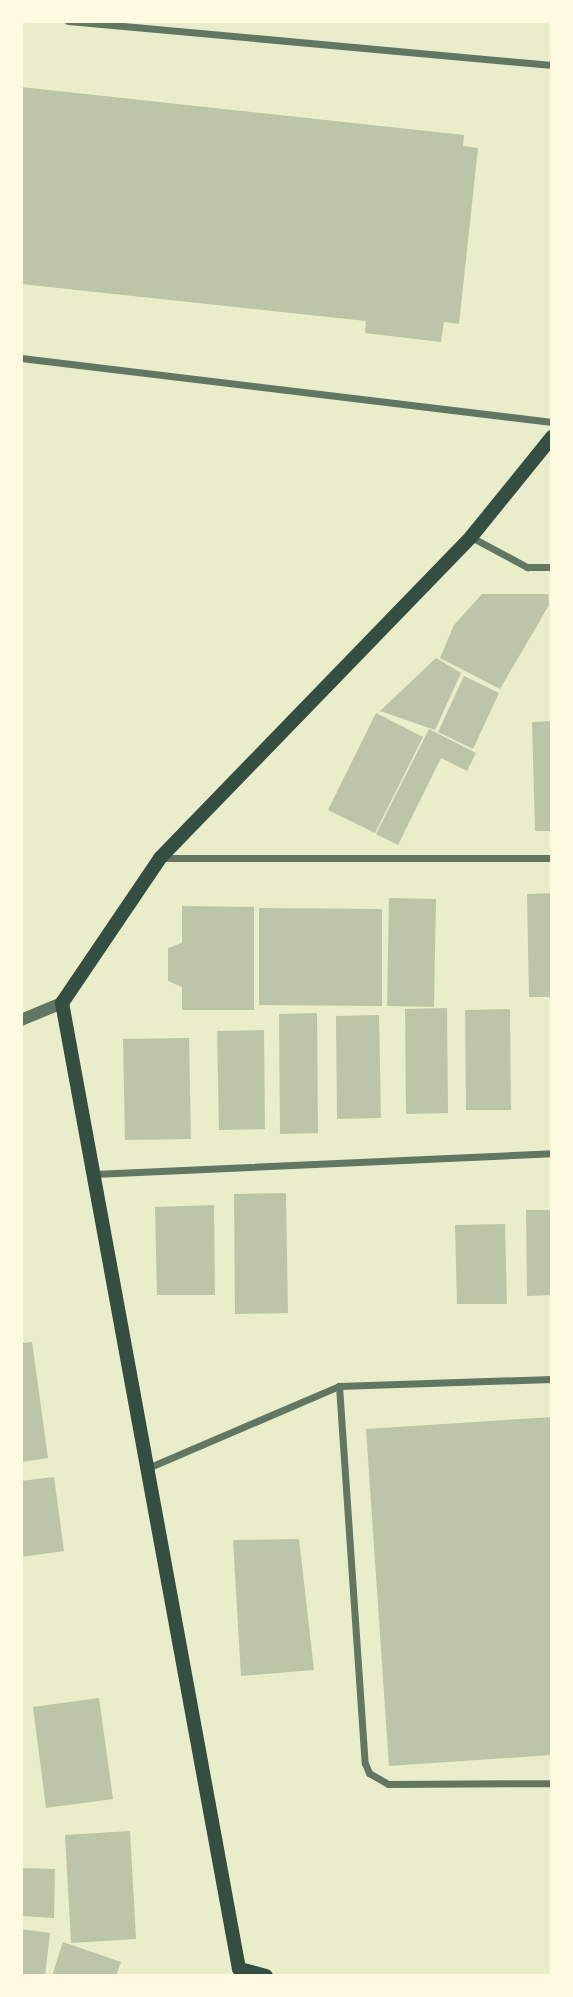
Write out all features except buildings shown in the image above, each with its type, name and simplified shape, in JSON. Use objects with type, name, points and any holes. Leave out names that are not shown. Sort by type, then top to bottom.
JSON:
[{"type":"main road","points":[[266,1976],[235,1972],[150,1467],[62,1003],[160,859],[471,537],[552,437]]},
{"type":"street","points":[[68,21],[552,65]]},
{"type":"street","points":[[21,358],[552,422]]},
{"type":"street","points":[[471,537],[527,567],[552,567]]},
{"type":"street","points":[[160,859],[552,858]]},
{"type":"street","points":[[21,1020],[62,1003]]},
{"type":"street","points":[[94,1174],[552,1153]]},
{"type":"street","points":[[150,1467],[339,1386],[552,1379]]},
{"type":"street","points":[[339,1386],[365,1763],[369,1773],[388,1784],[552,1783]]}]
